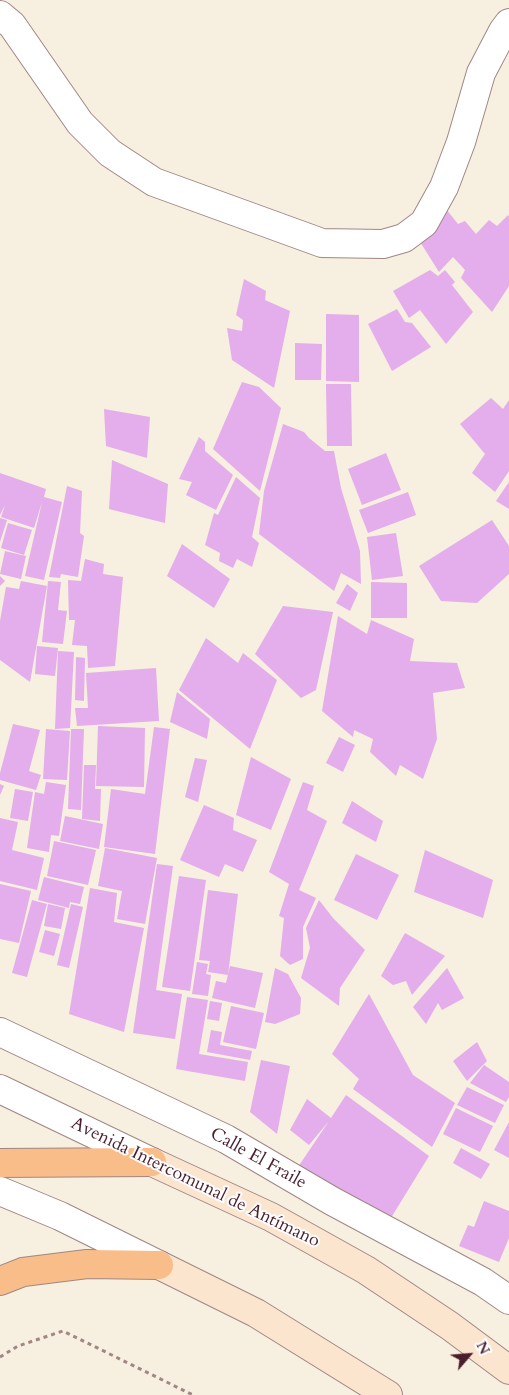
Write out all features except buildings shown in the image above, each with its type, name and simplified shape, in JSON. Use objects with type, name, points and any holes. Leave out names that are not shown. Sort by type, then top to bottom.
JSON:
[{"type":"highway","points":[[0,1163],[152,1162]]},
{"type":"highway","points":[[0,1281],[23,1272],[86,1264],[159,1265]]},
{"type":"main road","name":"Avenida Intercomunal de Antímano","points":[[152,1162],[271,1216],[366,1270],[450,1326],[509,1370]]},
{"type":"main road","points":[[159,1265],[256,1313],[388,1395]]},
{"type":"street","points":[[0,15],[12,24],[80,123],[110,153],[154,182],[322,243],[374,244],[382,244],[404,238],[424,223],[444,187],[461,142],[481,73],[509,22]]},
{"type":"street","name":"Calle El Fraile","points":[[0,1032],[226,1139],[332,1201],[483,1282],[509,1300]]},
{"type":"street","name":"Avenida Intercomunal de Antímano","points":[[0,1089],[152,1162]]},
{"type":"street","points":[[0,1191],[60,1216],[159,1265]]},
{"type":"path","points":[[0,1357],[18,1346],[63,1331],[193,1395]]}]
